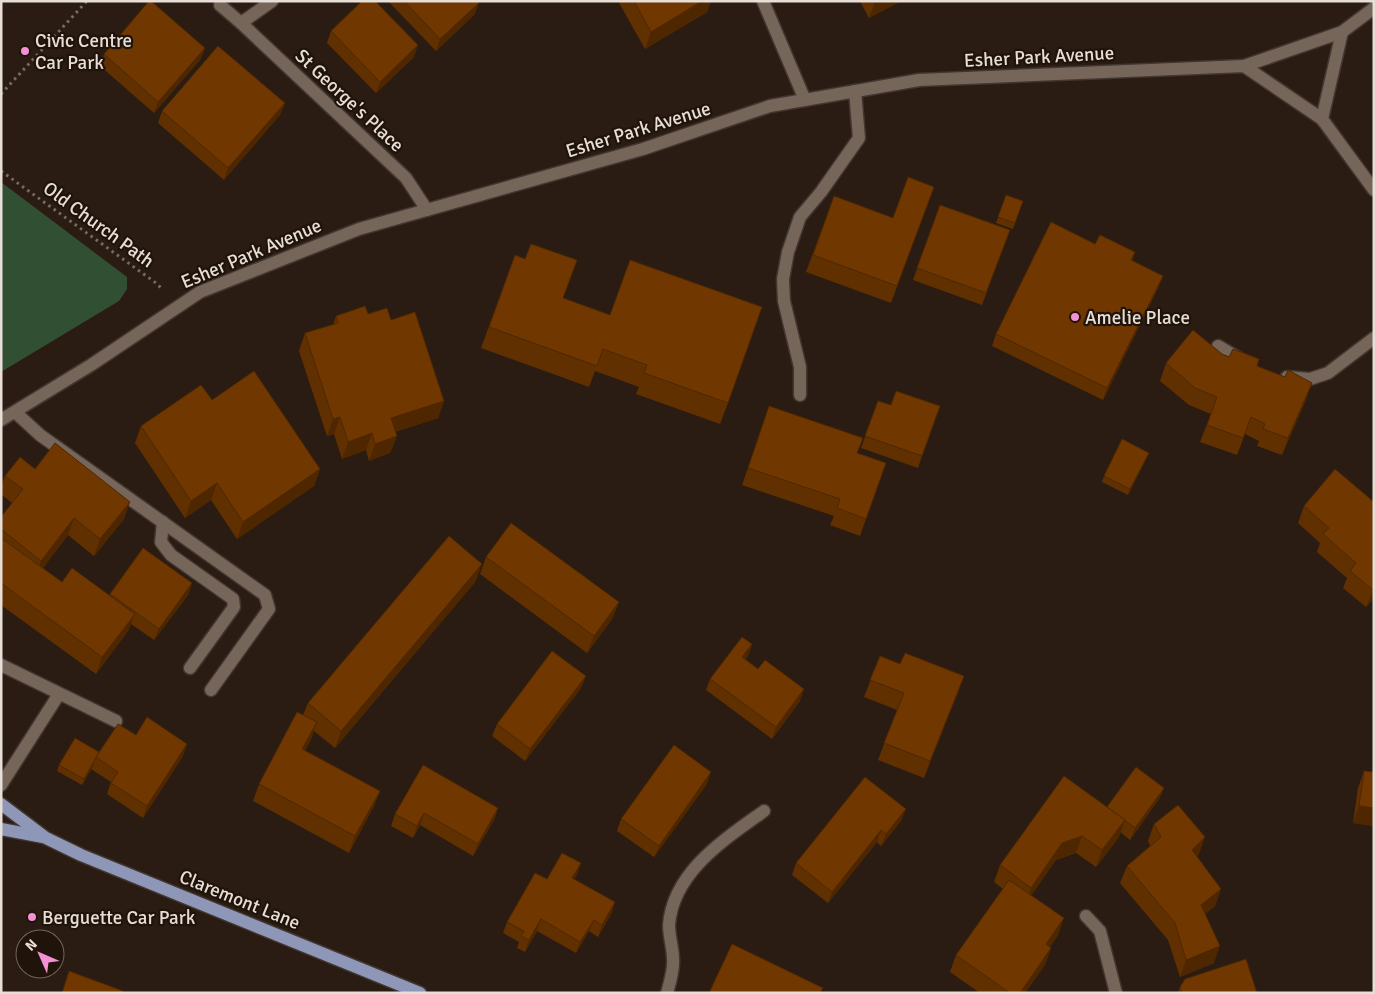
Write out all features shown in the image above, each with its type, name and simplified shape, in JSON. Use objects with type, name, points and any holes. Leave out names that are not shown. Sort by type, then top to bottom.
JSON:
[{"type":"main road","name":"Claremont Lane","points":[[1,804],[46,838],[89,858],[420,993]]},
{"type":"main road","name":"Claremont Lane","points":[[1,829],[46,838]]},
{"type":"street","points":[[241,23],[272,1]]},
{"type":"street","points":[[763,1],[805,100]]},
{"type":"street","name":"St George's Place","points":[[220,5],[406,178],[427,210]]},
{"type":"street","name":"Esher Park Avenue","points":[[1,420],[91,365],[176,306],[200,292],[358,229],[643,149],[770,106],[919,80],[1244,66],[1342,32],[1374,8]]},
{"type":"street","points":[[1322,119],[1342,32]]},
{"type":"street","points":[[1244,66],[1322,119],[1374,190]]},
{"type":"street","points":[[800,395],[800,368],[784,301],[783,279],[788,252],[800,217],[826,186],[859,138],[855,91]]},
{"type":"street","points":[[1272,374],[1279,377],[1310,379],[1328,373],[1374,338]]},
{"type":"street","points":[[1218,346],[1258,368]]},
{"type":"street","points":[[15,412],[40,435],[265,595],[269,609],[211,690]]},
{"type":"street","points":[[163,522],[161,542],[171,555],[233,598],[234,606],[190,668]]},
{"type":"street","points":[[1,665],[116,721]]},
{"type":"street","points":[[1,785],[59,694]]},
{"type":"street","points":[[667,993],[671,981],[673,959],[669,940],[669,924],[677,895],[685,881],[705,856],[764,811]]},
{"type":"street","points":[[1086,916],[1100,931],[1116,993]]},
{"type":"path","points":[[1,94],[87,1]]},
{"type":"path","name":"Old Church Path","points":[[1,171],[156,283],[176,306]]},
{"type":"green space","points":[[1,182],[127,277],[127,289],[119,301],[1,372]]},
{"type":"building","points":[[149,1],[205,48],[158,102],[104,54]]},
{"type":"building","points":[[362,1],[375,1],[418,45],[380,82],[331,31]]},
{"type":"building","points":[[404,1],[477,1],[479,3],[440,39]]},
{"type":"building","points":[[634,1],[702,1],[651,32]]},
{"type":"building","points":[[218,46],[285,103],[228,168],[162,111]]},
{"type":"building","points":[[908,177],[934,187],[897,286],[813,255],[834,196],[893,218]]},
{"type":"building","points":[[1006,195],[1023,201],[1015,223],[998,217]]},
{"type":"building","points":[[940,205],[1010,230],[986,293],[917,268]]},
{"type":"building","name":"Amelie Place","points":[[1051,222],[1095,244],[1100,235],[1135,252],[1131,260],[1163,276],[1107,388],[996,334]]},
{"type":"building","points":[[531,244],[577,260],[563,298],[610,315],[630,260],[762,307],[728,403],[644,373],[647,365],[603,349],[597,366],[489,327],[515,255],[525,259]]},
{"type":"building","points":[[365,306],[368,314],[387,308],[391,320],[415,312],[444,401],[391,418],[397,436],[375,444],[372,433],[348,442],[340,417],[333,419],[305,333],[338,323],[336,316]]},
{"type":"building","points":[[1193,330],[1222,354],[1229,357],[1233,349],[1259,359],[1257,366],[1285,377],[1288,370],[1312,383],[1288,438],[1263,429],[1265,424],[1251,417],[1243,438],[1207,425],[1217,397],[1195,388],[1166,363]]},
{"type":"building","points":[[254,371],[320,469],[243,522],[217,483],[191,501],[141,426],[201,385],[212,400]]},
{"type":"building","points":[[896,391],[940,406],[922,456],[865,436],[878,401],[891,405]]},
{"type":"building","points":[[769,406],[863,438],[857,453],[886,463],[866,519],[837,508],[840,499],[748,468]]},
{"type":"building","points":[[1122,439],[1149,453],[1130,489],[1104,476]]},
{"type":"building","points":[[55,443],[130,502],[100,539],[74,518],[41,561],[1,529],[1,517],[23,489],[5,476],[20,457],[35,469]]},
{"type":"building","points":[[1335,469],[1374,502],[1373,590],[1350,571],[1356,563],[1323,534],[1329,528],[1304,506]]},
{"type":"building","points":[[511,523],[619,602],[594,636],[486,557]]},
{"type":"building","points":[[449,536],[482,564],[341,731],[308,703]]},
{"type":"building","points":[[1,538],[62,582],[72,568],[135,614],[102,657],[1,583]]},
{"type":"building","points":[[143,548],[192,583],[159,629],[110,594]]},
{"type":"building","points":[[742,637],[752,644],[742,657],[758,669],[765,660],[804,689],[776,727],[710,679]]},
{"type":"building","points":[[552,651],[586,676],[530,749],[497,724]]},
{"type":"building","points":[[905,653],[964,676],[930,761],[884,743],[904,693],[870,680],[880,656],[900,664]]},
{"type":"building","points":[[297,712],[317,722],[302,749],[380,791],[355,836],[259,784]]},
{"type":"building","points":[[147,717],[187,744],[147,806],[111,783],[118,772],[96,757],[118,724],[136,735]]},
{"type":"building","points":[[75,738],[99,752],[84,779],[59,765]]},
{"type":"building","points":[[674,745],[711,772],[659,846],[621,819]]},
{"type":"building","points":[[423,765],[498,808],[478,844],[424,813],[417,826],[395,814]]},
{"type":"building","points":[[1136,767],[1164,788],[1135,828],[1107,807]]},
{"type":"building","points":[[1364,771],[1374,772],[1374,808],[1359,806]]},
{"type":"building","points":[[1064,776],[1125,820],[1102,850],[1082,836],[1062,843],[1031,888],[1000,865]]},
{"type":"building","points":[[865,777],[906,809],[886,834],[881,830],[832,892],[796,863]]},
{"type":"building","points":[[1178,805],[1205,837],[1192,850],[1221,889],[1201,905],[1220,946],[1186,960],[1175,923],[1127,866],[1161,837],[1154,824]]},
{"type":"building","points":[[562,853],[581,863],[572,878],[615,902],[602,925],[594,920],[580,942],[541,919],[529,940],[521,936],[524,931],[507,922],[535,873],[547,879]]},
{"type":"building","points":[[1009,880],[1064,918],[1046,944],[1051,948],[1020,993],[1010,993],[956,955]]},
{"type":"building","points":[[732,944],[823,988],[820,993],[709,993]]},
{"type":"building","points":[[1246,959],[1257,993],[1182,993],[1180,987],[1185,979]]},
{"type":"building","points":[[69,971],[123,991],[122,993],[62,993]]},
{"type":"place","name":"Civic Centre Car Park","points":[[25,51]]},
{"type":"place","name":"Amelie Place","points":[[1075,317]]},
{"type":"place","name":"Berguette Car Park","points":[[32,917]]}]
